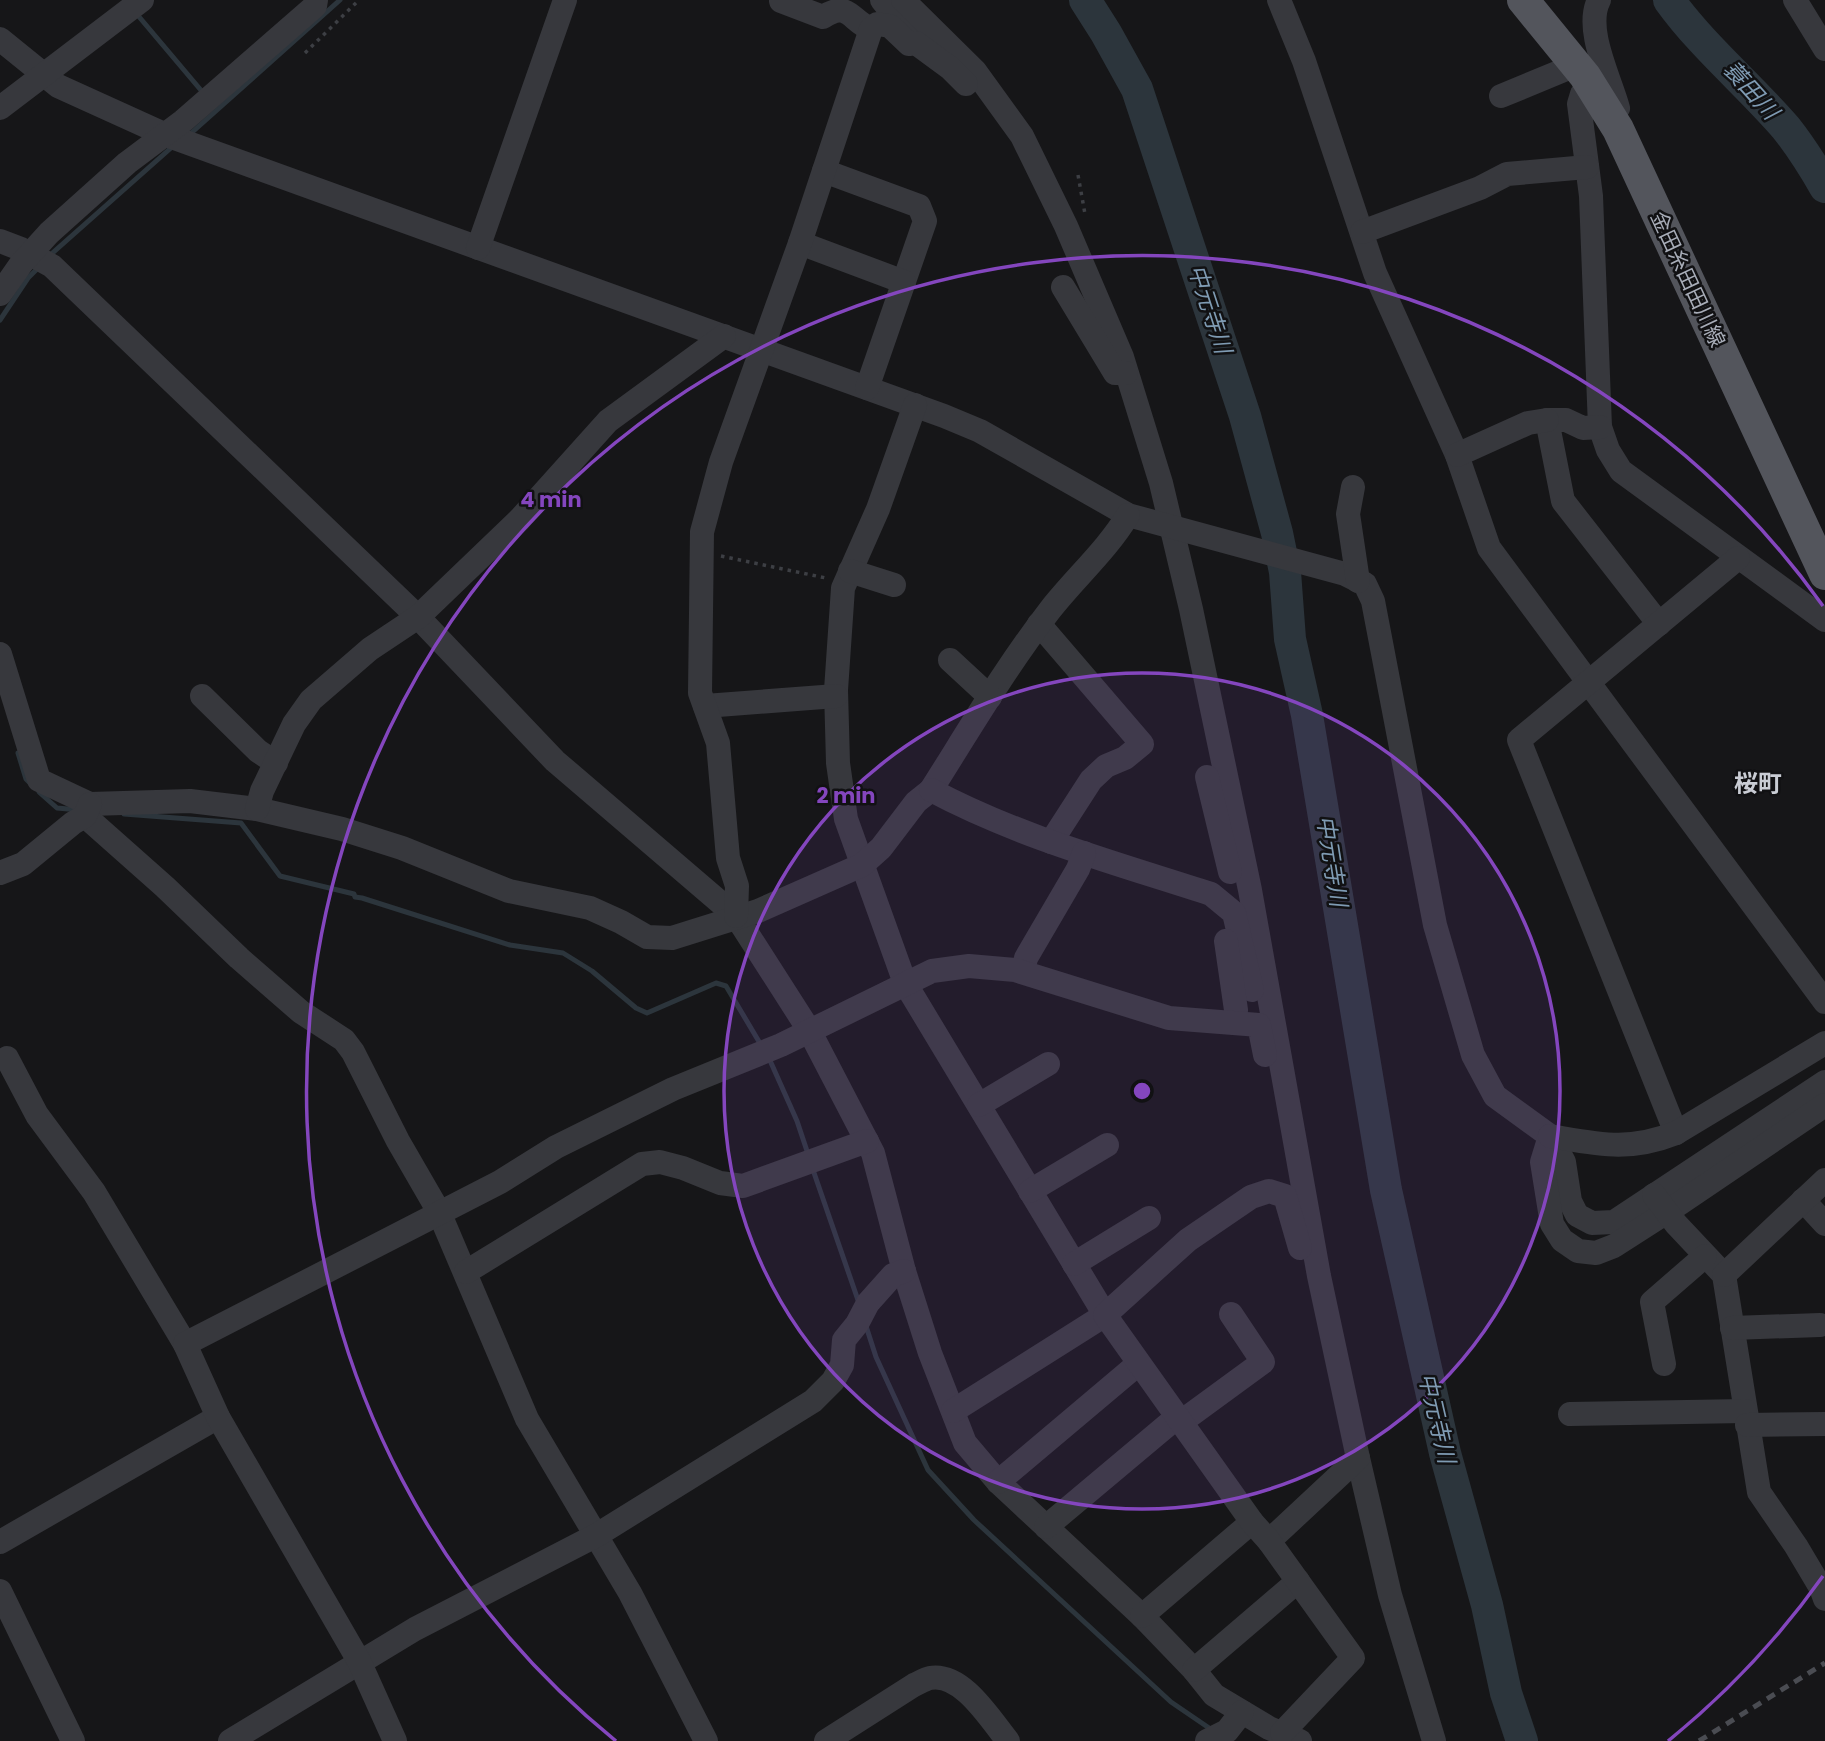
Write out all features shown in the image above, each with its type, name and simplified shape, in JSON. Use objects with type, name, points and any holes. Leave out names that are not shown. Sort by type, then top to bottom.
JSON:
[{"type":"main road","name":"金田糸田田川線","points":[[1523,0],[1584,76],[1618,129],[1825,574]]},
{"type":"street","points":[[0,108],[142,0]]},
{"type":"street","points":[[0,294],[49,233],[127,163],[166,135],[315,6],[316,0]]},
{"type":"street","points":[[478,248],[565,0]]},
{"type":"street","points":[[882,0],[916,43],[950,68],[991,109],[1006,113]]},
{"type":"street","points":[[903,0],[975,71],[1023,136],[1054,199],[1127,373],[1177,527],[1250,890],[1319,1276],[1390,1595],[1434,1741]]},
{"type":"street","points":[[1279,0],[1304,61],[1375,273],[1457,455],[1489,548],[1825,1002]]},
{"type":"street","points":[[1599,0],[1594,22],[1618,108],[1609,115]]},
{"type":"street","points":[[1795,0],[1825,49]]},
{"type":"street","points":[[781,1],[823,17],[829,12],[848,10],[862,26],[871,29]]},
{"type":"street","points":[[736,916],[737,886],[728,858],[718,743],[700,693],[702,532],[721,462],[800,243],[871,29],[877,24],[890,26],[909,44],[916,43]]},
{"type":"street","points":[[0,39],[58,86],[166,135],[915,405],[980,431],[1128,514],[1352,577],[1365,584],[1373,601],[1434,925],[1473,1055],[1495,1096],[1550,1136],[1614,1147],[1653,1142],[1676,1133],[1825,1043]]},
{"type":"street","points":[[1501,96],[1584,76],[1578,104],[1591,195],[1600,427],[1608,450],[1621,471],[1825,620]]},
{"type":"street","points":[[1362,232],[1480,188],[1507,174],[1587,167]]},
{"type":"street","points":[[824,171],[919,206],[925,221],[867,388]]},
{"type":"street","points":[[0,242],[30,254],[52,267],[418,617],[555,761],[736,916],[809,1030],[873,1153],[904,1271],[930,1353],[965,1443],[998,1482],[1142,1616],[1214,1695],[1291,1737],[1353,1658],[1138,1364],[1074,1264],[905,983],[846,819],[839,774],[836,696],[840,624],[848,577],[878,509],[915,405]]},
{"type":"street","points":[[800,243],[904,282]]},
{"type":"street","points":[[1063,287],[1115,373],[1127,373]]},
{"type":"street","points":[[257,809],[262,791],[295,724],[312,700],[370,649],[418,617],[520,519],[608,421],[724,335]]},
{"type":"street","points":[[1457,455],[1528,424],[1547,420],[1566,420],[1584,428],[1600,427]]},
{"type":"street","points":[[1547,420],[1563,501],[1659,624]]},
{"type":"street","points":[[1352,577],[1348,514],[1353,486]]},
{"type":"street","points":[[0,873],[23,863],[88,810],[190,801],[257,809],[342,829],[402,848],[509,891],[590,908],[647,937],[672,938],[758,911],[862,864],[881,848],[916,802],[931,790],[1039,624],[1117,533],[1128,514]]},
{"type":"street","points":[[1676,1133],[1519,740],[1738,558]]},
{"type":"street","points":[[848,577],[894,585]]},
{"type":"street","points":[[1039,624],[1142,744],[1125,758],[1106,766],[1091,780],[1051,842]]},
{"type":"street","points":[[0,654],[39,780],[88,810],[301,1012],[344,1040],[353,1052],[398,1142],[439,1212],[527,1419],[597,1535],[655,1640],[706,1741]]},
{"type":"street","points":[[950,660],[990,697]]},
{"type":"street","points":[[202,696],[258,751],[276,763]]},
{"type":"street","points":[[705,706],[836,696]]},
{"type":"street","points":[[1207,777],[1233,886],[1221,902],[1236,1010],[1235,1023]]},
{"type":"street","points":[[931,790],[961,806],[1051,842],[1211,894],[1234,912],[1254,998],[1271,1007]]},
{"type":"street","points":[[1023,972],[1026,958],[1078,869],[1084,853]]},
{"type":"street","points":[[184,1344],[500,1182],[556,1147],[673,1089],[781,1045],[932,971],[969,966],[1023,972],[1169,1018],[1259,1026],[1283,1133],[1297,1143]]},
{"type":"street","points":[[7,1058],[37,1115],[94,1192],[184,1344],[218,1418],[359,1661],[395,1741]]},
{"type":"street","points":[[978,1105],[1048,1064]]},
{"type":"street","points":[[1550,1136],[1542,1161],[1552,1224],[1562,1240],[1578,1251],[1596,1253],[1614,1246],[1661,1204],[1825,1082]]},
{"type":"street","points":[[1661,1204],[1825,1105]]},
{"type":"street","points":[[466,1272],[642,1164],[660,1162],[720,1183],[743,1186],[867,1141]]},
{"type":"street","points":[[1031,1191],[1107,1145]]},
{"type":"street","points":[[1724,1275],[1825,1180]]},
{"type":"street","points":[[953,1411],[1105,1315],[1188,1240],[1251,1197],[1269,1191],[1285,1196],[1303,1260],[1319,1276]]},
{"type":"street","points":[[1803,1200],[1825,1224]]},
{"type":"street","points":[[1661,1204],[1724,1275],[1759,1492],[1796,1546],[1825,1599]]},
{"type":"street","points":[[1074,1264],[1149,1218]]},
{"type":"street","points":[[1664,1363],[1652,1302],[1705,1256]]},
{"type":"street","points":[[230,1741],[415,1629],[597,1535],[813,1401],[833,1381],[842,1364],[844,1340],[857,1324],[868,1303],[893,1275],[904,1271]]},
{"type":"street","points":[[1046,1527],[1179,1420],[1263,1362],[1231,1314]]},
{"type":"street","points":[[1732,1328],[1820,1325]]},
{"type":"street","points":[[998,1482],[1138,1364]]},
{"type":"street","points":[[1570,1414],[1746,1418],[1825,1424]]},
{"type":"street","points":[[0,1542],[218,1418]]},
{"type":"street","points":[[1269,1541],[1358,1458]]},
{"type":"street","points":[[1142,1616],[1252,1522]]},
{"type":"street","points":[[1194,1670],[1298,1581]]},
{"type":"street","points":[[0,1591],[73,1741]]},
{"type":"street","points":[[826,1741],[858,1732],[914,1685],[930,1678],[950,1680],[968,1692],[1008,1741]]},
{"type":"street","points":[[1207,1741],[1227,1731],[1241,1712]]},
{"type":"path","points":[[305,53],[359,0]]},
{"type":"path","points":[[702,552],[848,577]]},
{"type":"waterway","points":[[189,135],[340,0]]},
{"type":"waterway","name":"中元寺川","points":[[1085,0],[1137,89],[1245,416],[1277,533],[1285,572],[1290,639],[1307,715],[1386,1190],[1445,1453],[1487,1605],[1506,1693],[1522,1741]]},
{"type":"waterway","name":"蓑田川","points":[[1669,0],[1696,34],[1786,128],[1825,187]]},
{"type":"waterway","points":[[135,12],[205,95]]},
{"type":"waterway","points":[[49,256],[172,147]]},
{"type":"waterway","points":[[0,320],[28,278],[40,266]]},
{"type":"waterway","points":[[18,753],[26,779],[30,783]]},
{"type":"waterway","points":[[39,792],[57,808],[79,810]]},
{"type":"waterway","points":[[124,814],[241,823],[280,876],[354,894],[355,897],[510,945],[563,953],[592,971],[636,1008],[647,1013],[716,983],[726,986],[761,1045]]},
{"type":"waterway","points":[[768,1056],[797,1121],[808,1154]]},
{"type":"waterway","points":[[812,1167],[859,1303]]},
{"type":"waterway","points":[[866,1326],[876,1357],[928,1470],[974,1520],[1171,1702],[1212,1730]]},
{"type":"railway","points":[[1699,1741],[1825,1663]]},
{"type":"district","name":"桜町","points":[[1758,783]]}]
